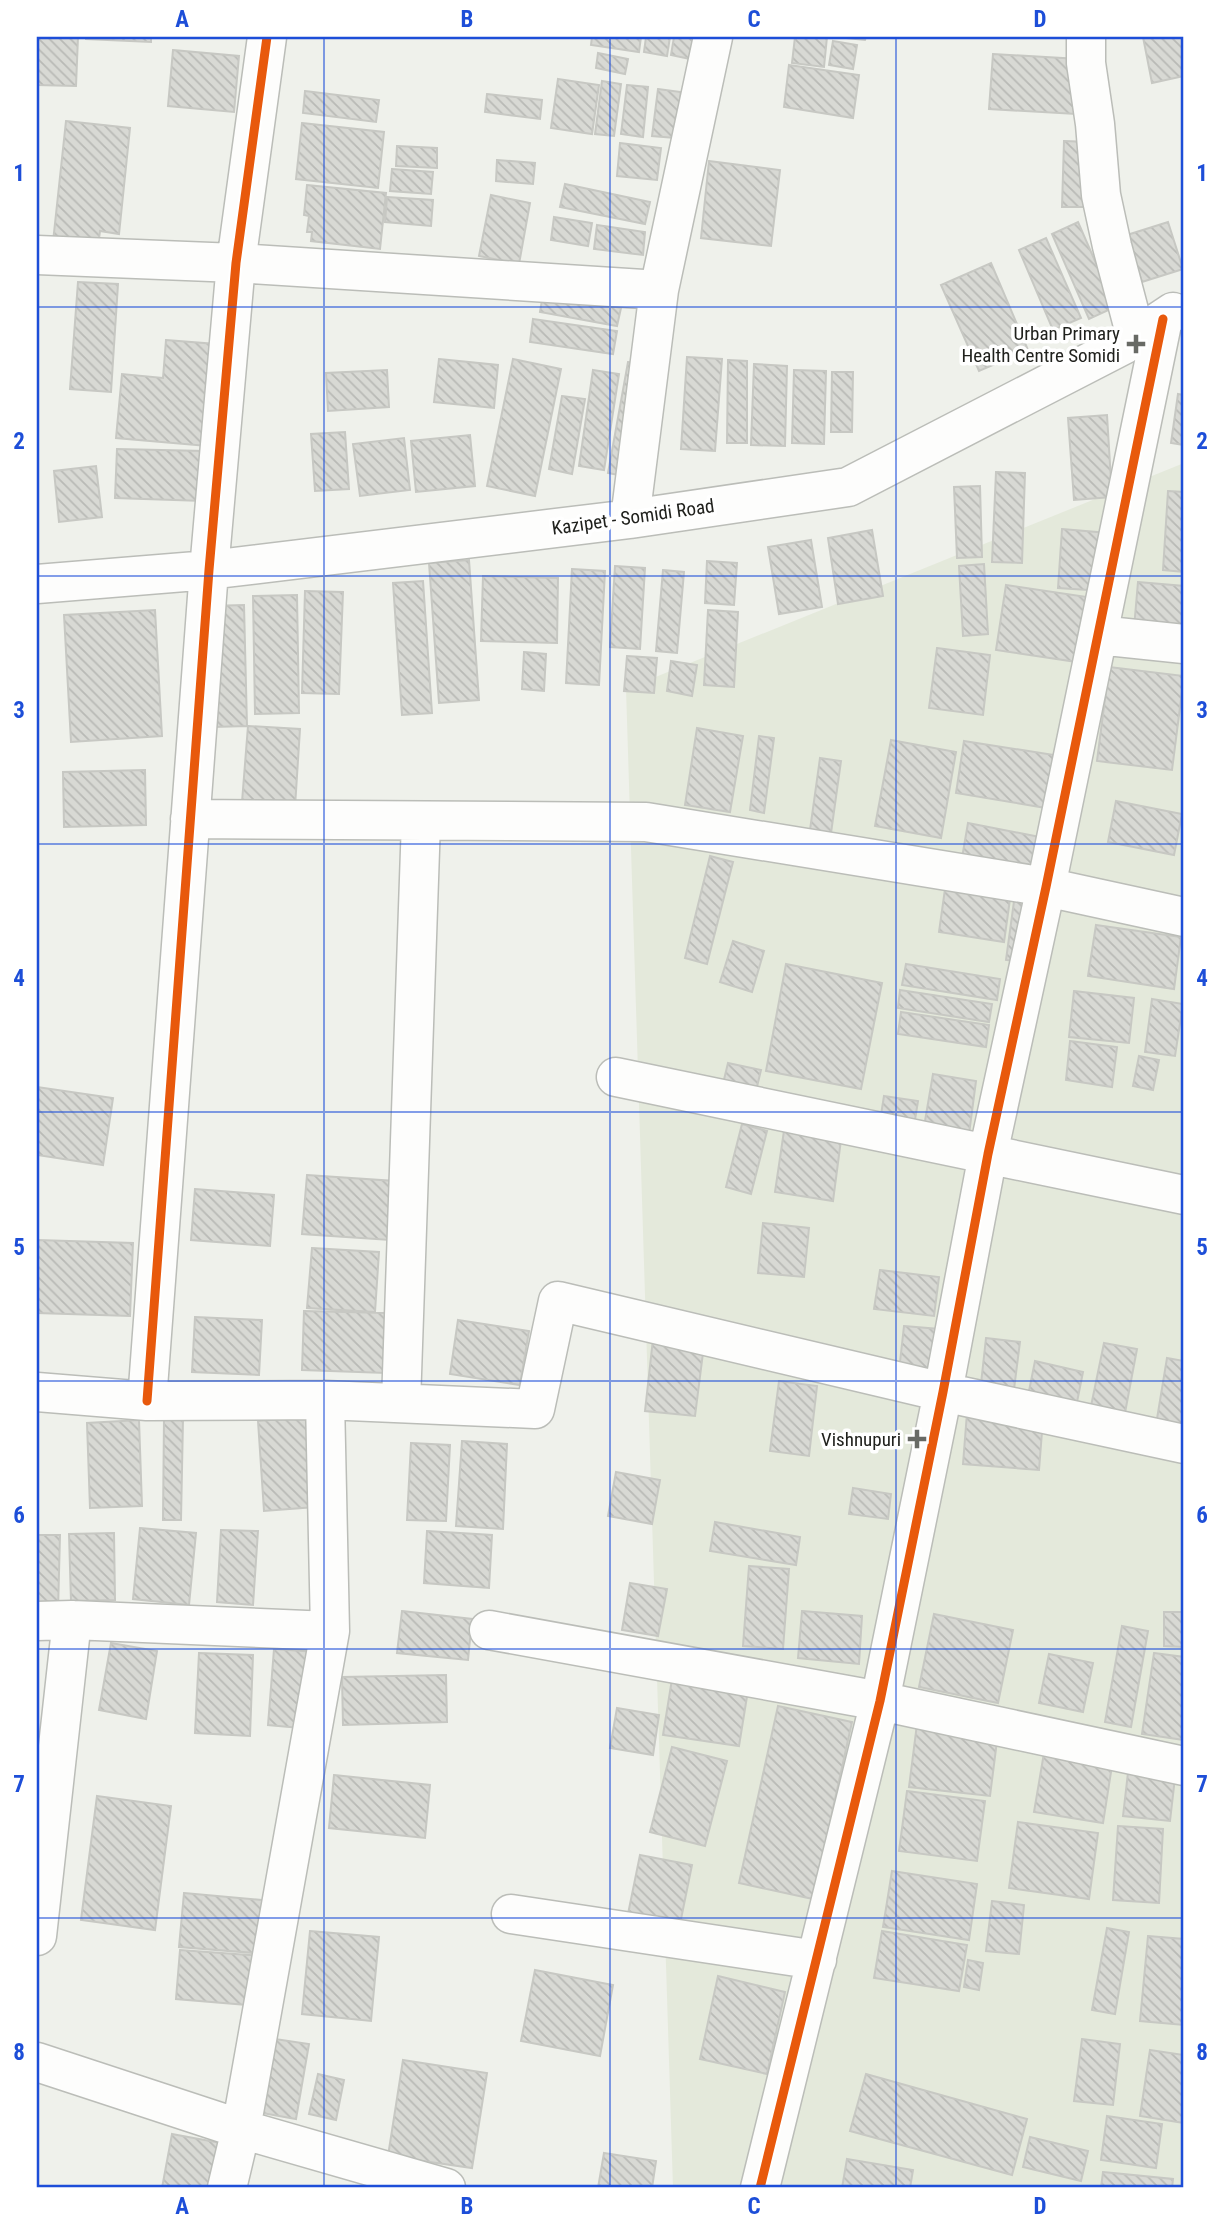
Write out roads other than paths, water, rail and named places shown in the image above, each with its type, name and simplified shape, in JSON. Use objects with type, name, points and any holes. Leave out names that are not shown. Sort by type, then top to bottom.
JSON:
[{"type":"street","points":[[147,1401],[209,570],[236,263],[267,37]]},
{"type":"street","points":[[630,519],[659,289],[713,37]]},
{"type":"street","points":[[760,2188],[880,1701],[988,1154],[1046,887],[1161,320],[1112,246],[1101,195],[1086,63],[1086,37]]},
{"type":"street","points":[[37,256],[236,263],[659,289]]},
{"type":"street","name":"Kazipet - Somidi Road","points":[[37,584],[209,570],[630,519],[848,486],[1161,320]]},
{"type":"street","points":[[1098,635],[1184,644]]},
{"type":"street","points":[[190,819],[646,822],[1046,887],[1184,917]]},
{"type":"street","points":[[401,1402],[421,821]]},
{"type":"street","points":[[616,1077],[1184,1195]]},
{"type":"street","points":[[37,1392],[147,1401],[325,1400],[535,1409],[558,1301],[943,1392],[1184,1444]]},
{"type":"street","points":[[228,2188],[241,2129],[330,1630],[325,1400]]},
{"type":"street","points":[[37,1936],[54,1621],[330,1630]]},
{"type":"street","points":[[488,1630],[880,1701],[1184,1766]]},
{"type":"street","points":[[511,1914],[817,1959]]},
{"type":"street","points":[[37,2062],[241,2129],[446,2188]]},
{"type":"place","name":"Urban Primary Health Centre Somidi","points":[[1136,344]]},
{"type":"place","name":"Vishnupuri","points":[[917,1439]]}]
